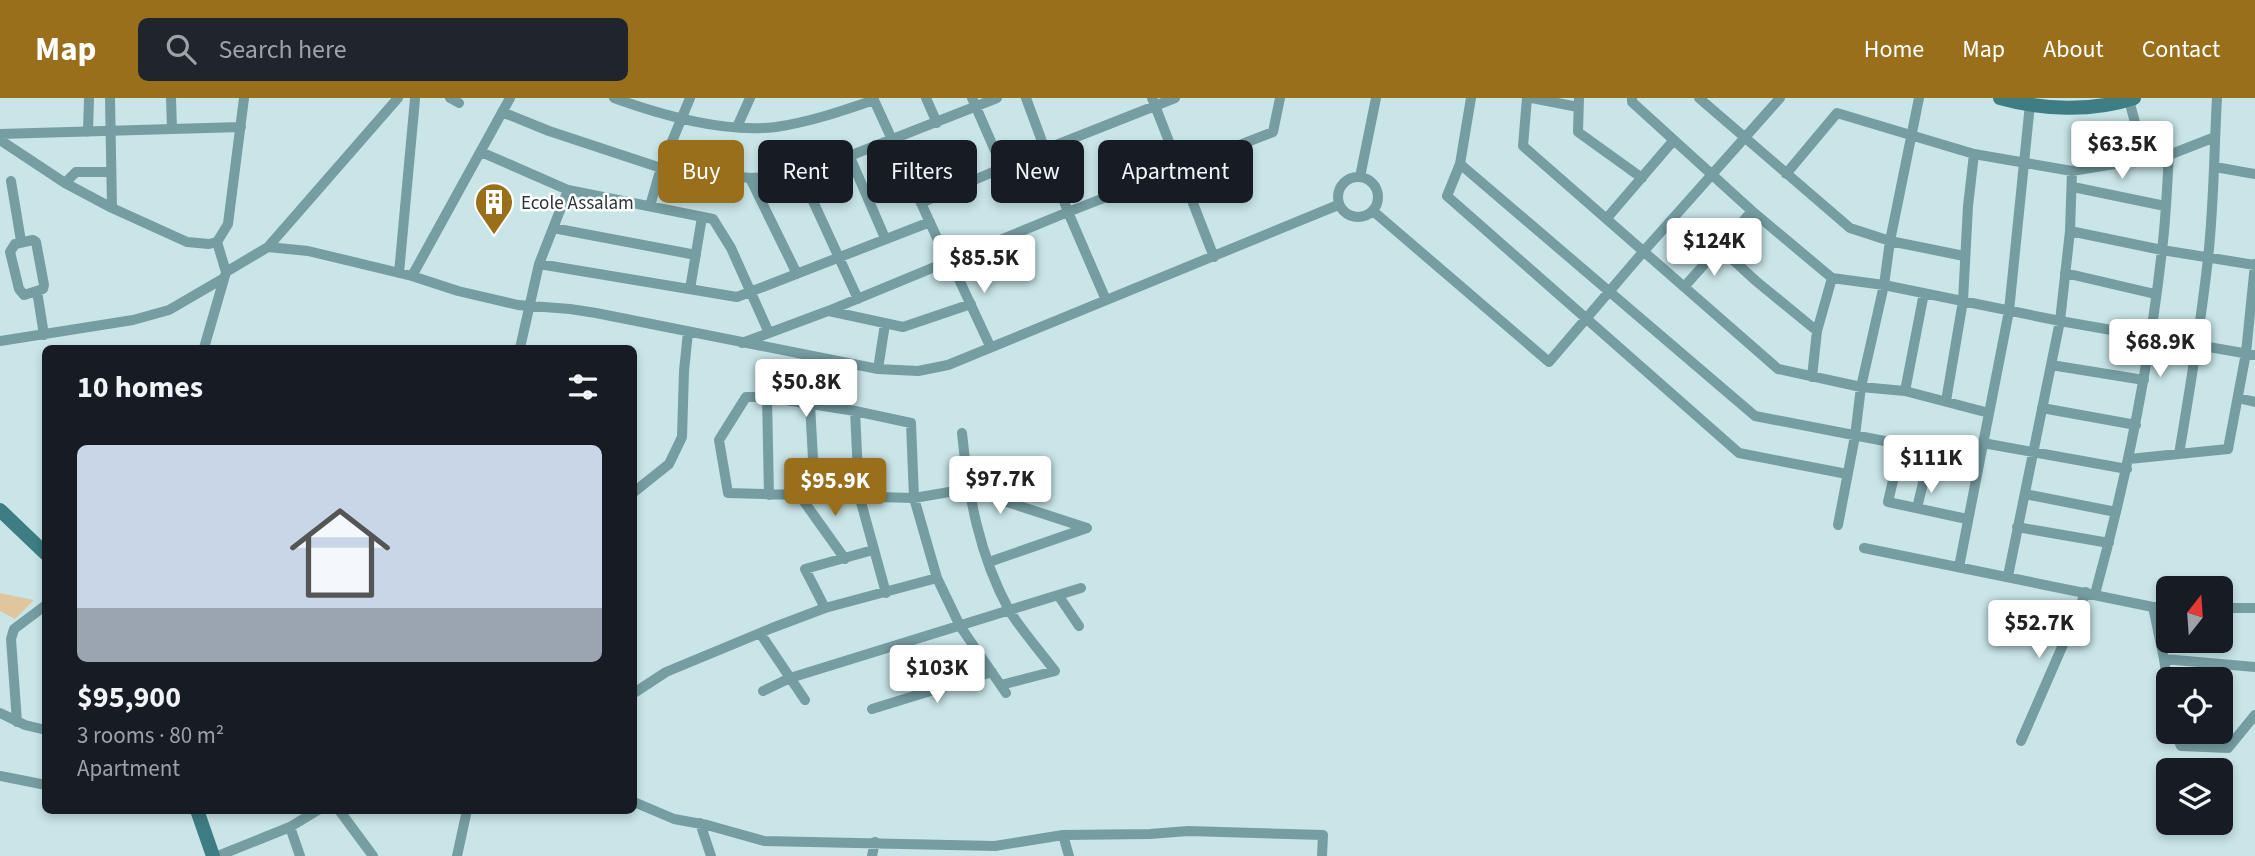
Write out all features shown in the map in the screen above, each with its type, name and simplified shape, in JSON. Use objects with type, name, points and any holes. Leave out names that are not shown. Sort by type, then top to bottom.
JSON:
[{"type":"street","points":[[171,98],[172,129]]},
{"type":"street","points":[[0,140],[65,183],[113,208],[187,242],[209,244],[217,242],[228,224],[244,98]]},
{"type":"street","points":[[0,341],[133,320],[169,310],[268,247],[398,98]]},
{"type":"street","points":[[399,273],[415,98]]},
{"type":"street","points":[[412,276],[510,98]]},
{"type":"street","points":[[614,98],[680,117],[737,127],[774,127],[819,119],[874,99],[891,139]]},
{"type":"street","points":[[671,140],[690,98]]},
{"type":"street","points":[[737,127],[750,98]]},
{"type":"street","points":[[926,98],[937,123]]},
{"type":"street","points":[[853,154],[937,123],[974,103],[997,98]]},
{"type":"street","points":[[1026,98],[1042,140]]},
{"type":"street","points":[[1066,140],[1153,102],[1175,98]]},
{"type":"street","points":[[1252,140],[1273,132],[1280,98]]},
{"type":"street","points":[[1360,177],[1376,98]]},
{"type":"street","points":[[1471,98],[1460,164],[1447,196],[1739,453],[1847,474]]},
{"type":"street","points":[[1527,98],[1523,146],[1778,369],[1861,387],[1905,391],[1989,413]]},
{"type":"street","points":[[1532,98],[1578,102],[1578,132],[1642,178]]},
{"type":"street","points":[[1632,98],[1632,102],[1673,141],[1832,278],[1884,285],[2060,321],[2250,354]]},
{"type":"street","points":[[1699,98],[1850,228],[1890,241],[1964,256]]},
{"type":"street","points":[[1373,211],[1549,362],[1780,98]]},
{"type":"street","points":[[1838,524],[1855,436],[1861,387],[1884,285],[1890,241],[1919,98]]},
{"type":"street","points":[[2000,98],[2025,102],[2132,99],[2145,160]]},
{"type":"street","points":[[2179,454],[2208,257],[2217,98]]},
{"type":"street","points":[[88,132],[89,100],[110,99],[113,208]]},
{"type":"street","points":[[1153,102],[1168,140]]},
{"type":"street","points":[[1959,567],[2009,311],[2024,163],[2025,102]]},
{"type":"street","points":[[974,103],[991,142]]},
{"type":"street","points":[[502,112],[549,131],[658,167]]},
{"type":"street","points":[[1786,174],[1837,113],[1975,154],[2072,171],[2169,155],[2215,137]]},
{"type":"street","points":[[0,134],[241,127]]},
{"type":"street","points":[[1607,218],[1673,141]]},
{"type":"street","points":[[481,152],[568,190],[713,219],[731,248],[769,333]]},
{"type":"street","points":[[1946,401],[1964,301],[1964,256],[1975,154]]},
{"type":"street","points":[[2021,741],[2091,593],[2109,543],[2144,380],[2162,250],[2169,155]]},
{"type":"street","points":[[1460,164],[1755,416],[1931,450],[1979,464]]},
{"type":"street","points":[[853,165],[885,238]]},
{"type":"street","points":[[2215,167],[2255,174]]},
{"type":"street","points":[[2008,576],[2060,321],[2070,231],[2072,171]]},
{"type":"street","points":[[65,183],[76,172],[111,172]]},
{"type":"street","points":[[744,177],[758,178]]},
{"type":"street","points":[[1360,177],[1375,187],[1378,200],[1373,211],[1361,218],[1354,218],[1342,211],[1337,198],[1341,185],[1346,180],[1360,177]]},
{"type":"street","points":[[650,206],[658,178]]},
{"type":"street","points":[[750,178],[797,274]]},
{"type":"street","points":[[11,181],[21,242]]},
{"type":"street","points":[[2073,187],[2165,206]]},
{"type":"street","points":[[521,345],[539,264],[568,190]]},
{"type":"street","points":[[740,344],[858,299],[1098,200]]},
{"type":"street","points":[[814,203],[858,299]]},
{"type":"street","points":[[921,203],[990,346]]},
{"type":"street","points":[[1065,203],[1106,300]]},
{"type":"street","points":[[1193,203],[1214,257]]},
{"type":"street","points":[[268,247],[308,251],[412,276],[458,291],[528,306],[570,309],[877,369],[918,371],[948,365],[1338,205]]},
{"type":"street","points":[[1684,287],[1752,211]]},
{"type":"street","points":[[690,289],[702,217]]},
{"type":"street","points":[[539,264],[737,297],[930,222]]},
{"type":"street","points":[[553,228],[696,255]]},
{"type":"street","points":[[1983,443],[2128,464],[2179,454],[2228,449],[2250,354],[2255,264],[2162,250],[2070,231]]},
{"type":"street","points":[[21,242],[36,242],[45,282],[43,289],[37,291],[24,295],[19,289],[10,252],[12,247],[21,242]]},
{"type":"street","points":[[205,345],[225,275],[217,242]]},
{"type":"street","points":[[1720,248],[1817,331]]},
{"type":"street","points":[[2065,273],[2155,294]]},
{"type":"street","points":[[1812,377],[1817,331],[1832,278]]},
{"type":"street","points":[[37,291],[44,335]]},
{"type":"street","points":[[1905,391],[1924,293]]},
{"type":"street","points":[[828,311],[904,327],[971,304]]},
{"type":"street","points":[[877,369],[885,324]]},
{"type":"street","points":[[637,490],[669,464],[682,437],[688,332]]},
{"type":"street","points":[[2051,365],[2144,380]]},
{"type":"street","points":[[962,433],[967,489],[989,562],[1010,610],[1055,671],[1004,689],[960,625],[937,578],[914,498],[911,423],[767,397],[747,397],[719,440],[728,493],[914,498],[967,489],[1087,528],[989,562]]},
{"type":"street","points":[[767,397],[769,495]]},
{"type":"street","points":[[2238,398],[2255,402]]},
{"type":"street","points":[[810,404],[815,496]]},
{"type":"street","points":[[2042,408],[2136,425]]},
{"type":"street","points":[[855,411],[860,497],[886,593]]},
{"type":"street","points":[[1901,446],[1888,502],[1967,519]]},
{"type":"street","points":[[1917,508],[1931,450]]},
{"type":"street","points":[[2025,494],[2116,512]]},
{"type":"street","points":[[800,495],[845,559]]},
{"type":"street","points":[[0,510],[42,550]]},
{"type":"street","points":[[2017,527],[2109,543]]},
{"type":"street","points":[[1864,548],[2153,607],[2165,667]]},
{"type":"street","points":[[825,608],[805,569],[873,550]]},
{"type":"street","points":[[637,692],[666,673],[825,608],[937,578]]},
{"type":"street","points":[[763,691],[790,678],[1081,588]]},
{"type":"street","points":[[1058,595],[1079,626]]},
{"type":"street","points":[[17,722],[11,639],[14,629],[42,608]]},
{"type":"street","points":[[2233,608],[2255,608]]},
{"type":"street","points":[[760,633],[805,700]]},
{"type":"street","points":[[2164,659],[2255,667]]},
{"type":"street","points":[[872,709],[992,672]]},
{"type":"street","points":[[0,713],[17,722],[42,729]]},
{"type":"street","points":[[2233,742],[2255,715]]},
{"type":"street","points":[[2179,744],[2228,748],[2231,744]]},
{"type":"street","points":[[0,776],[42,784]]},
{"type":"street","points":[[637,803],[674,819],[700,823],[764,841],[995,846],[1063,835],[1188,831],[1323,835],[1322,856]]},
{"type":"street","points":[[199,814],[216,856],[290,827],[311,814]]},
{"type":"street","points":[[342,814],[373,856]]},
{"type":"street","points":[[457,856],[466,814]]},
{"type":"street","points":[[700,823],[711,856]]},
{"type":"street","points":[[290,827],[300,856]]},
{"type":"street","points":[[1063,835],[1069,856]]},
{"type":"street","points":[[872,856],[875,842]]},
{"type":"shaded area","points":[[0,593],[34,600],[15,619],[0,611]]},
{"type":"place","name":"Ecole Assalam","points":[[494,236]]}]
